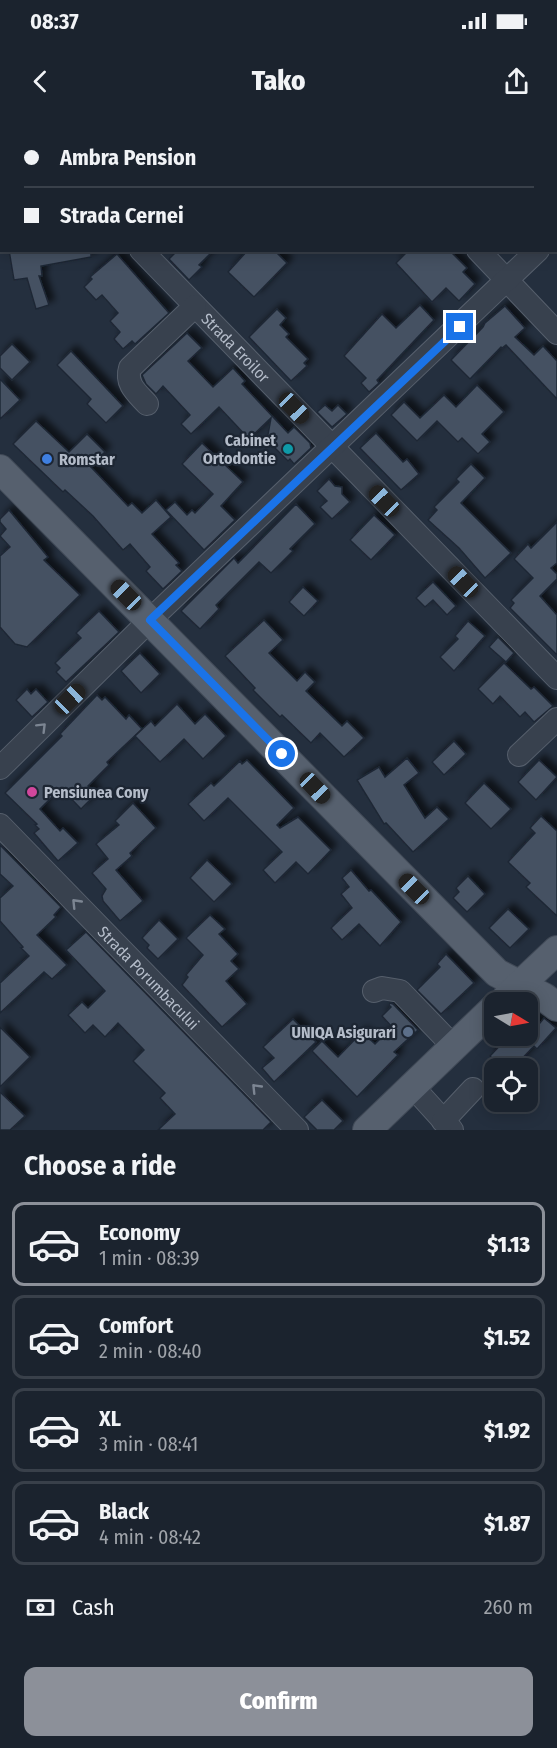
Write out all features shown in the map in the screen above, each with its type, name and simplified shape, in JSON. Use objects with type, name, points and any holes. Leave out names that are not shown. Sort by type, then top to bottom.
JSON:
[{"type":"main road","points":[[0,469],[497,973],[510,992]]},
{"type":"main road","points":[[512,992],[557,950]]},
{"type":"main road","points":[[538,1001],[557,1007]]},
{"type":"main road","points":[[367,1130],[484,1018]]},
{"type":"street","name":"Strada Eroilor","points":[[143,252],[557,678]]},
{"type":"street","points":[[480,252],[557,333]]},
{"type":"street","points":[[0,768],[150,620],[536,252]]},
{"type":"street","points":[[147,404],[129,382],[130,368],[195,306]]},
{"type":"street","points":[[519,755],[557,719]]},
{"type":"street","name":"Strada Porumbacului","points":[[0,825],[297,1130]]},
{"type":"street","points":[[374,991],[382,988],[400,991],[454,1047]]},
{"type":"street","points":[[412,1087],[448,1125],[473,1089]]},
{"type":"building","points":[[9,252],[91,252],[91,257],[41,266],[42,276],[39,276],[49,305],[36,309],[27,278],[14,280]]},
{"type":"building","points":[[176,252],[212,252],[189,280],[169,259]]},
{"type":"building","points":[[246,252],[276,252],[287,263],[254,297],[228,272]]},
{"type":"building","points":[[407,252],[451,252],[467,268],[463,272],[475,284],[459,301],[446,288],[432,302],[396,263]]},
{"type":"building","points":[[117,254],[169,313],[135,344],[132,341],[123,349],[114,339],[120,332],[110,321],[118,313],[102,295],[96,300],[84,287],[92,279],[90,277]]},
{"type":"building","points":[[420,305],[434,320],[377,380],[379,383],[369,392],[361,383],[366,378],[344,356],[382,314],[396,328]]},
{"type":"building","points":[[505,306],[525,328],[515,337],[534,355],[543,346],[557,361],[557,399],[506,345],[501,347],[470,379],[451,360],[485,323]]},
{"type":"building","points":[[277,309],[286,318],[280,325],[289,334],[286,337],[308,359],[304,363],[307,366],[291,381],[249,337]]},
{"type":"building","points":[[187,333],[202,348],[188,361],[213,387],[233,368],[245,381],[242,384],[288,433],[294,427],[310,443],[311,448],[294,464],[267,440],[271,418],[249,439],[219,407],[191,434],[181,424],[190,415],[163,386],[156,394],[146,384],[142,375]]},
{"type":"building","points":[[12,344],[30,362],[12,380],[0,368],[0,356]]},
{"type":"building","points":[[71,351],[123,406],[106,423],[87,404],[91,399],[57,365]]},
{"type":"building","points":[[0,379],[20,400],[0,419]]},
{"type":"building","points":[[477,385],[504,412],[482,434],[490,442],[478,454],[462,438],[458,442],[437,421],[417,441],[391,415],[404,402],[420,418],[444,395],[456,407]]},
{"type":"building","points":[[325,405],[332,411],[338,405],[347,414],[332,427],[317,412]]},
{"type":"building","points":[[36,421],[69,452],[87,434],[105,452],[90,466],[128,506],[132,503],[142,513],[156,500],[171,517],[152,534],[179,563],[176,565],[182,571],[163,589],[146,571],[150,567],[130,544],[123,550],[93,516],[65,490],[63,492],[13,444]]},
{"type":"building","points":[[376,433],[403,462],[407,459],[419,474],[401,490],[360,448]]},
{"type":"building","points":[[202,443],[243,482],[221,506],[235,520],[204,550],[166,510],[175,502],[187,515],[192,510],[195,513],[213,494],[182,464]]},
{"type":"building","points":[[471,464],[485,478],[461,503],[511,553],[485,578],[459,548],[428,520],[437,510],[434,507],[459,482],[456,479]]},
{"type":"building","points":[[329,479],[335,486],[342,487],[342,494],[350,502],[332,519],[320,507],[327,501],[317,491]]},
{"type":"building","points":[[296,504],[315,524],[290,549],[293,551],[271,573],[259,562],[216,605],[219,609],[200,629],[181,611],[234,558],[238,563]]},
{"type":"building","points":[[9,510],[48,557],[44,560],[80,595],[27,647],[15,644],[0,627],[0,556],[10,547],[0,536],[6,529],[0,519]]},
{"type":"building","points":[[374,515],[395,535],[371,560],[350,540]]},
{"type":"building","points":[[557,522],[557,563],[551,568],[557,574],[557,579],[540,596],[557,615],[557,655],[510,608],[514,603],[511,600],[533,578],[514,559],[528,544],[531,548]]},
{"type":"building","points":[[433,582],[456,606],[447,615],[433,600],[425,607],[416,598]]},
{"type":"building","points":[[303,587],[318,601],[304,616],[289,602]]},
{"type":"building","points":[[99,611],[119,632],[66,682],[56,672],[60,668],[55,663],[81,638],[76,633]]},
{"type":"building","points":[[264,620],[283,640],[269,653],[297,681],[305,672],[315,682],[306,691],[342,726],[347,721],[364,738],[344,757],[320,733],[311,743],[282,715],[280,717],[253,690],[255,688],[225,656]]},
{"type":"building","points":[[468,621],[485,636],[454,671],[440,657],[458,639],[455,636]]},
{"type":"building","points":[[498,637],[514,653],[506,662],[489,647]]},
{"type":"building","points":[[140,653],[160,674],[141,693],[121,671]]},
{"type":"building","points":[[504,663],[553,706],[534,722],[525,712],[520,717],[500,696],[493,704],[478,689]]},
{"type":"building","points":[[27,689],[31,694],[36,689],[48,702],[32,717],[16,700]]},
{"type":"building","points":[[97,695],[102,700],[105,697],[126,719],[129,715],[142,729],[107,762],[109,765],[88,786],[96,794],[81,809],[61,788],[40,809],[60,831],[63,828],[78,843],[58,861],[34,833],[39,829],[35,825],[37,824],[5,793],[62,736],[60,734]]},
{"type":"building","points":[[177,704],[195,724],[205,714],[226,736],[203,759],[184,739],[160,762],[135,736],[151,721],[155,726]]},
{"type":"building","points":[[454,741],[466,754],[444,775],[432,762]]},
{"type":"building","points":[[407,758],[419,773],[404,785],[425,818],[437,807],[449,819],[413,852],[386,823],[384,824],[357,780],[379,767],[385,777]]},
{"type":"building","points":[[247,760],[294,808],[277,825],[280,828],[298,817],[331,850],[308,874],[296,862],[275,883],[263,870],[282,852],[228,798],[204,821],[188,804],[211,783],[214,786],[240,761],[242,764]]},
{"type":"building","points":[[539,760],[557,777],[536,800],[518,782]]},
{"type":"building","points":[[484,783],[511,809],[491,829],[465,803]]},
{"type":"building","points":[[133,803],[156,828],[130,853],[132,856],[116,870],[143,901],[120,921],[103,901],[102,896],[106,889],[92,873],[108,859],[96,844],[119,825],[115,821]]},
{"type":"building","points":[[541,816],[557,831],[557,916],[526,887],[530,883],[508,862],[535,833],[530,828]]},
{"type":"building","points":[[0,845],[61,907],[54,915],[56,917],[37,935],[67,965],[52,979],[44,972],[0,1013],[0,983],[29,956],[0,921],[0,898],[13,886],[0,874]]},
{"type":"building","points":[[207,860],[232,884],[214,902],[190,878]]},
{"type":"building","points":[[351,870],[401,922],[380,946],[359,924],[342,940],[331,928],[352,908],[341,894],[349,887],[342,878]]},
{"type":"building","points":[[468,876],[485,894],[467,912],[453,898],[459,892],[456,888]]},
{"type":"building","points":[[508,909],[529,929],[510,948],[489,928]]},
{"type":"building","points":[[210,915],[225,929],[219,934],[238,954],[231,961],[239,969],[226,981],[247,1004],[222,1027],[182,985],[188,977],[186,975],[203,955],[186,938]]},
{"type":"building","points":[[159,920],[178,939],[158,959],[147,948],[149,945],[142,938]]},
{"type":"building","points":[[86,932],[271,1122],[263,1130],[158,1130],[175,1114],[160,1098],[165,1093],[133,1061],[144,1050],[118,1023],[105,1037],[93,1025],[85,1033],[68,1015],[82,1002],[88,1008],[105,991],[66,950]]},
{"type":"building","points":[[446,954],[474,983],[441,1014],[417,990],[440,967],[437,964]]},
{"type":"building","points":[[390,1003],[418,1030],[394,1052],[398,1055],[357,1097],[312,1051],[322,1041],[338,1057],[362,1032],[375,1044],[392,1027],[382,1016],[391,1007]]},
{"type":"building","points":[[544,1018],[556,1028],[537,1049],[534,1046],[538,1046],[538,1021],[540,1023]]},
{"type":"building","points":[[293,1019],[316,1042],[274,1082],[262,1068],[274,1058],[263,1047]]},
{"type":"building","points":[[0,1027],[30,1057],[0,1087]]},
{"type":"building","points":[[500,1046],[534,1046],[523,1058],[492,1058],[490,1056]]},
{"type":"building","points":[[0,1092],[25,1116],[10,1130],[0,1130]]},
{"type":"building","points":[[322,1100],[343,1121],[334,1130],[317,1130],[304,1117]]},
{"type":"place","name":"Cabinet Ortodontie","points":[[288,449]]},
{"type":"place","name":"Romstar","points":[[47,459]]},
{"type":"place","name":"Pensiunea Cony","points":[[32,792]]},
{"type":"place","name":"UNIQA Asigurari","points":[[408,1032]]},
{"type":"route","points":[[282,754],[150,620],[460,327]]}]
